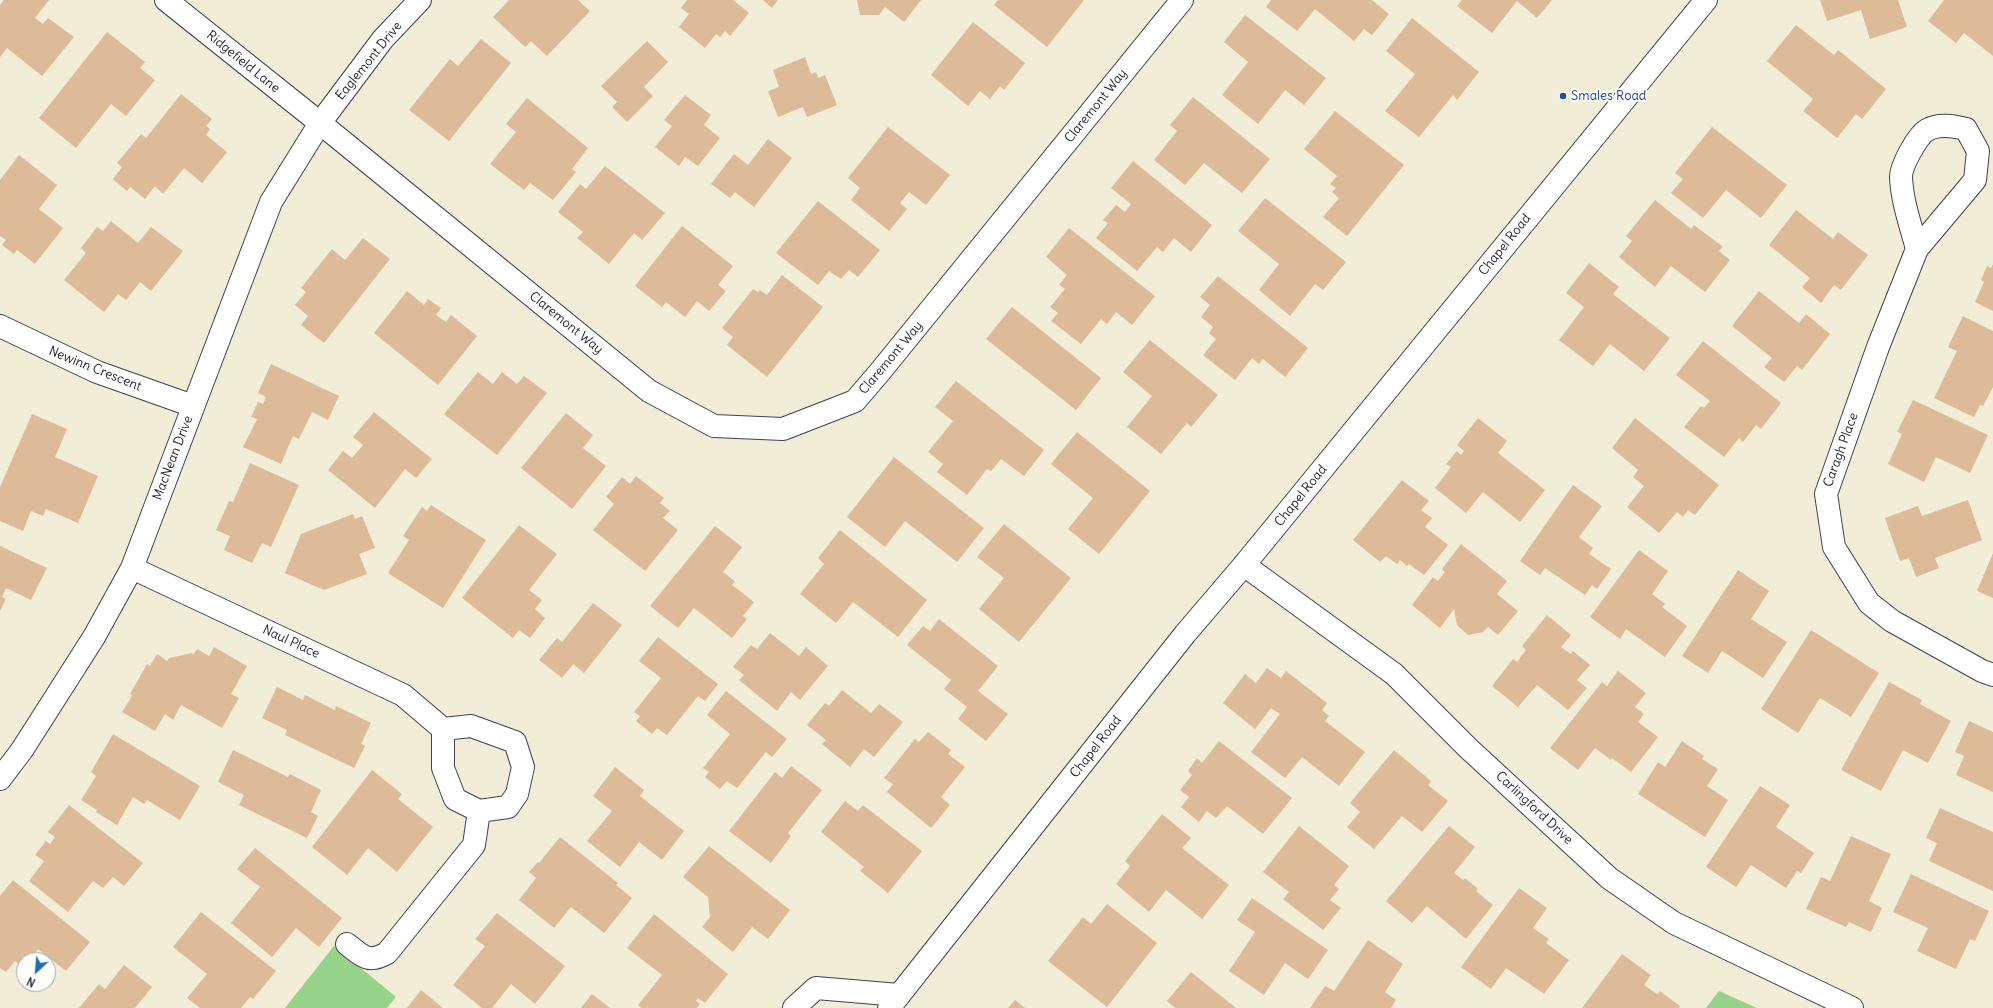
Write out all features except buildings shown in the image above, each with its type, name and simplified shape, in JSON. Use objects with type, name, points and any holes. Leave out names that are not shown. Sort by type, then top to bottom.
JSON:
[{"type":"street","name":"Ridgefield Lane","points":[[166,0],[320,123]]},
{"type":"street","name":"Eaglemont Drive","points":[[320,123],[383,39],[420,0]]},
{"type":"street","name":"Claremont Way","points":[[320,123],[649,391],[714,426],[783,429],[855,401],[880,373],[1182,0]]},
{"type":"street","name":"Chapel Road","points":[[794,1008],[816,988],[894,1002],[1185,634],[1244,565],[1706,0]]},
{"type":"street","name":"MacNean Drive","points":[[0,779],[22,750],[94,637],[132,568],[271,202],[320,123]]},
{"type":"street","name":"Caragh Place","points":[[1917,249],[1903,197],[1901,176],[1911,149],[1927,130],[1950,125],[1966,129],[1978,151],[1974,180],[1917,249],[1878,347],[1826,494],[1834,547],[1869,603],[1892,621],[1982,671],[1993,675]]},
{"type":"street","name":"Newinn Crescent","points":[[0,326],[97,372],[193,406]]},
{"type":"street","name":"Carlingford Drive","points":[[1244,565],[1394,674],[1468,748],[1609,878],[1674,923],[1852,1008]]},
{"type":"street","name":"Naul Place","points":[[132,568],[403,695],[443,728]]},
{"type":"street","points":[[471,726],[515,742],[523,767],[517,794],[508,807],[479,811],[455,799],[443,768],[443,728],[471,726]]},
{"type":"street","points":[[347,944],[361,956],[369,959],[378,958],[386,953],[474,845],[479,811]]},
{"type":"green space","points":[[334,946],[396,997],[387,1008],[285,1008]]},
{"type":"green space","points":[[1719,991],[1757,1008],[1706,1008]]},
{"type":"place","name":"Smales Road","points":[[1563,96]]}]
